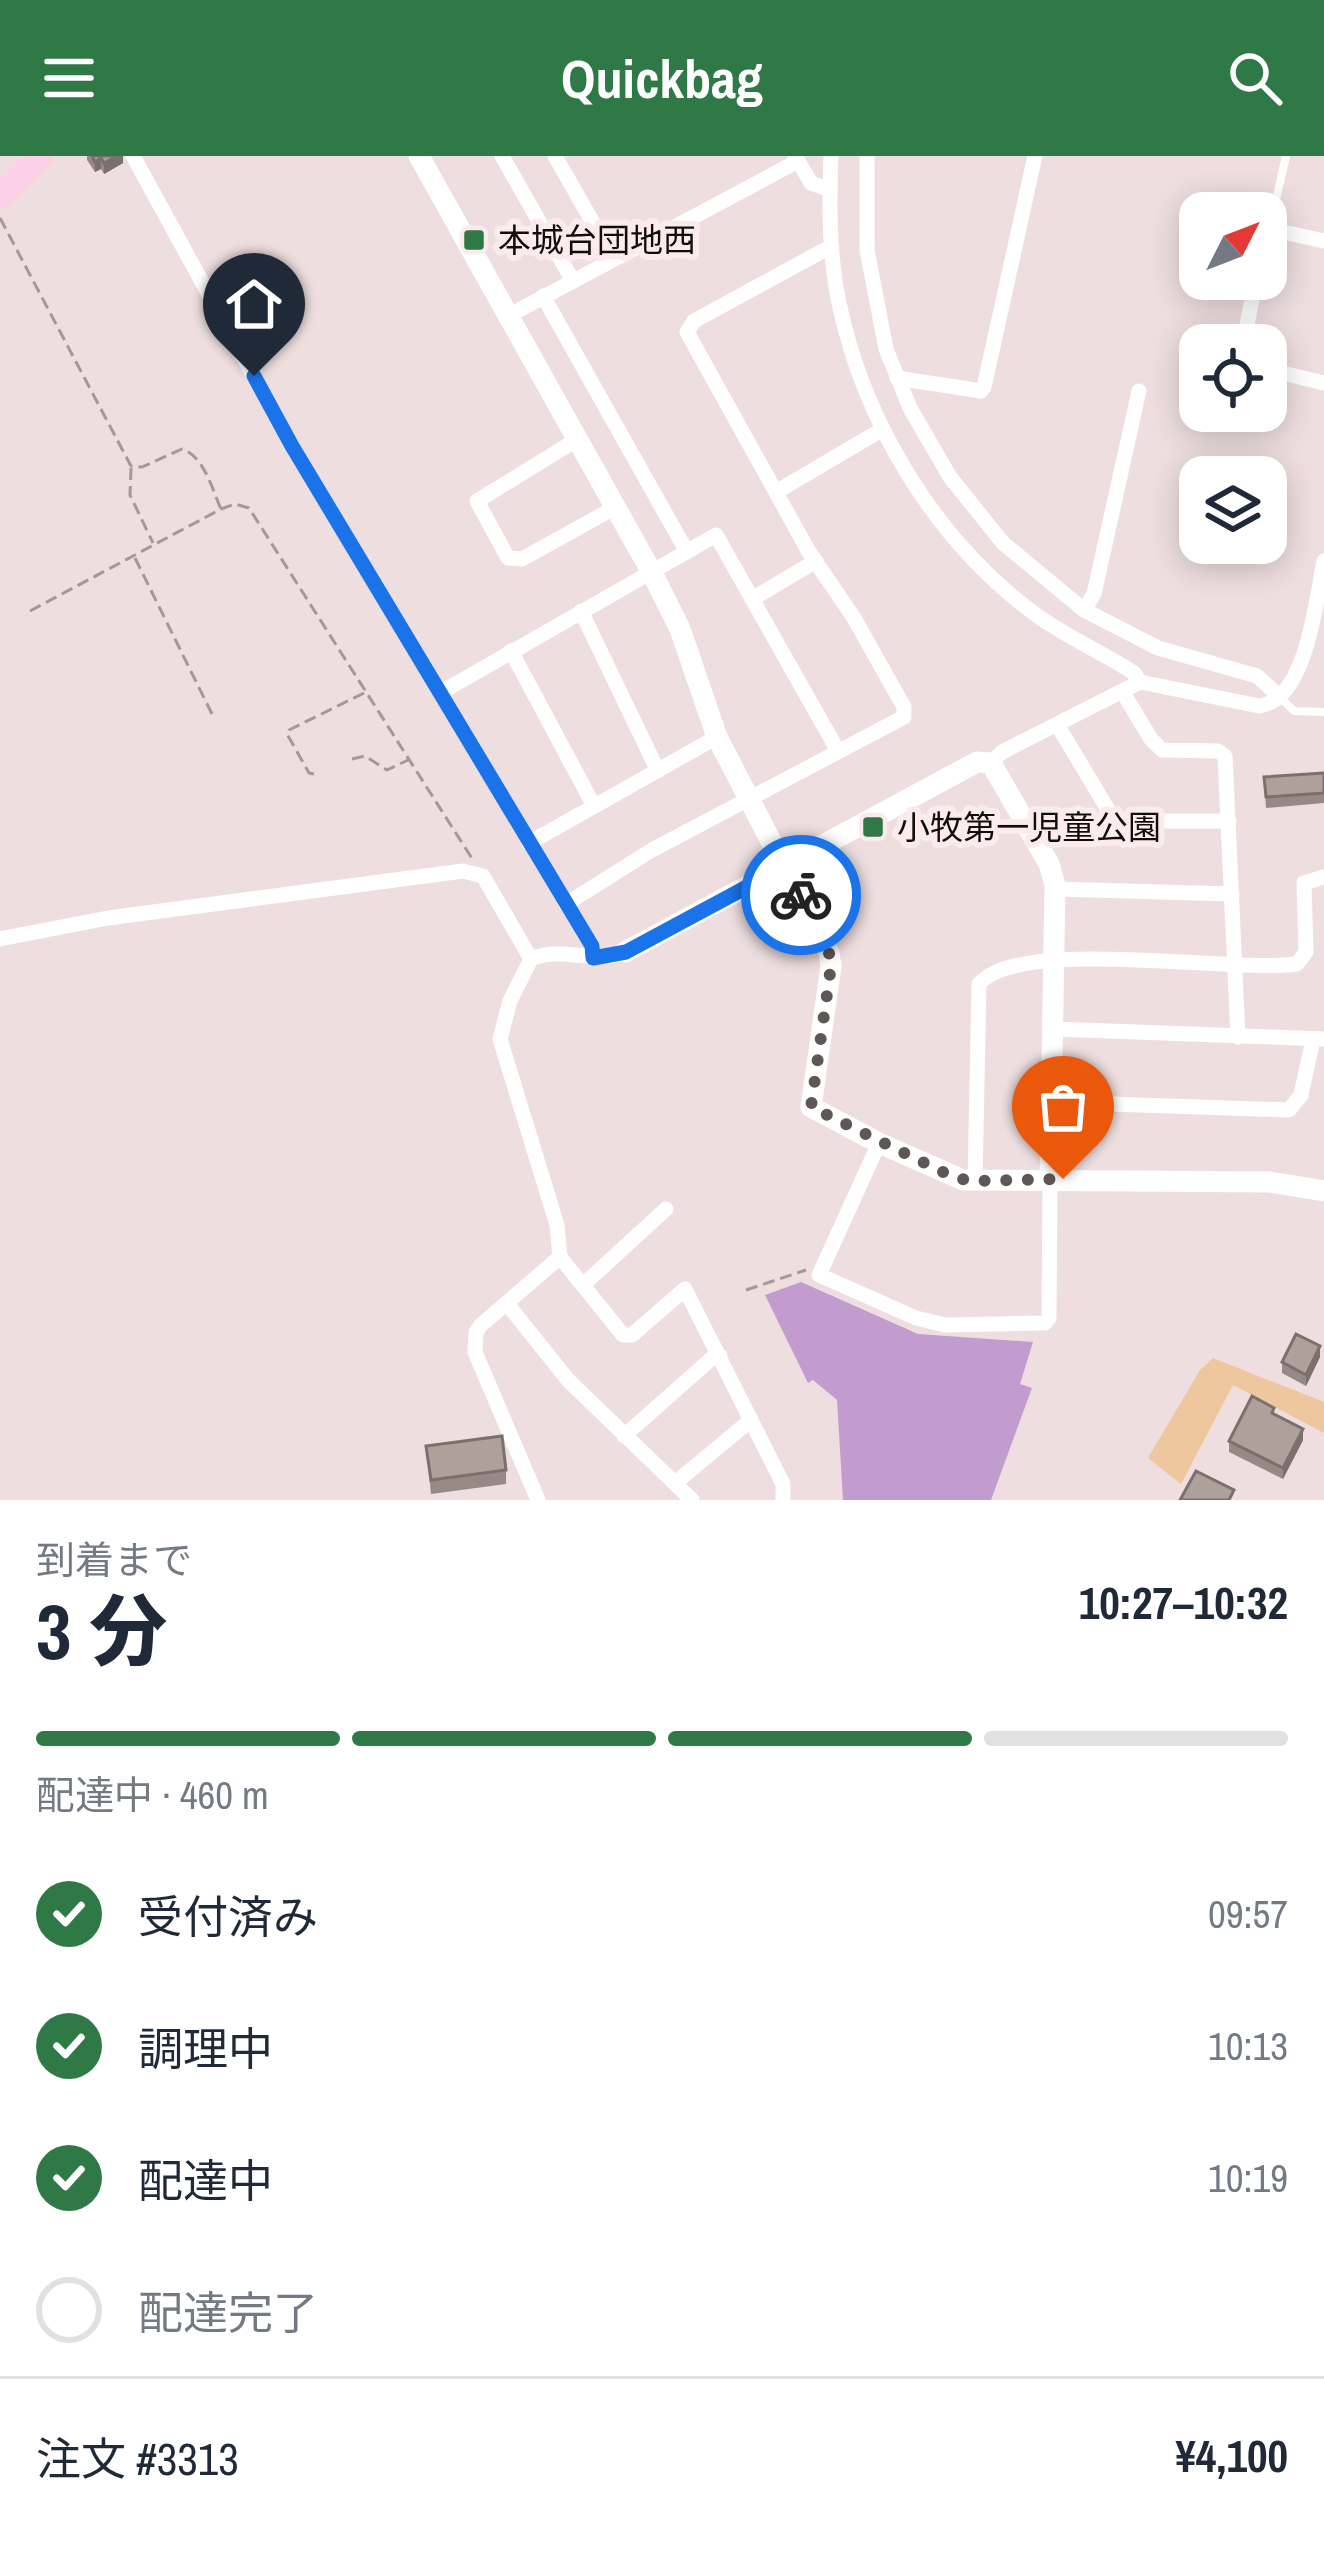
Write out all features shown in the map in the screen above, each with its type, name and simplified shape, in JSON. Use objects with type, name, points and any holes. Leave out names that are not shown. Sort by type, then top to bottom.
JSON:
[{"type":"main road","points":[[0,197],[40,156]]},
{"type":"street","points":[[133,156],[292,446],[592,946],[593,958]]},
{"type":"street","points":[[419,156],[651,571],[680,629],[717,737],[819,930],[831,966],[811,1107],[955,1178],[1270,1182],[1324,1191]]},
{"type":"street","points":[[502,156],[573,281]]},
{"type":"street","points":[[555,156],[613,259]]},
{"type":"street","points":[[831,156],[830,247],[848,337],[883,429],[938,517],[980,566],[1030,610],[1126,668],[1140,682],[1259,706],[1280,698],[1303,658],[1324,561]]},
{"type":"street","points":[[867,156],[867,250],[897,378],[929,445],[980,516],[1031,569],[1084,610],[1158,648],[1257,676],[1280,698]]},
{"type":"street","points":[[897,378],[984,388],[1035,156]]},
{"type":"street","points":[[508,316],[796,158],[811,182],[830,190]]},
{"type":"street","points":[[1287,233],[1324,241]]},
{"type":"street","points":[[566,904],[652,850],[902,721],[904,707],[816,562],[687,328],[830,247]]},
{"type":"street","points":[[543,296],[687,552]]},
{"type":"street","points":[[1287,374],[1324,382]]},
{"type":"street","points":[[1084,610],[1094,594],[1139,391]]},
{"type":"street","points":[[776,492],[883,429]]},
{"type":"street","points":[[578,439],[477,501],[508,558],[522,559],[616,507]]},
{"type":"street","points":[[440,693],[716,535],[838,751]]},
{"type":"street","points":[[752,599],[816,562]]},
{"type":"street","points":[[581,611],[658,771]]},
{"type":"street","points":[[512,652],[594,806]]},
{"type":"street","points":[[783,1500],[783,1484],[686,1289],[632,1335],[623,1335],[560,1257],[557,1226],[500,1039],[510,1001],[531,959],[543,954],[593,958],[626,952],[977,762],[991,763],[1002,752],[1140,682]]},
{"type":"street","points":[[1122,691],[1150,739],[1162,750],[1224,752],[1238,1037]]},
{"type":"street","points":[[1058,726],[1113,818],[1228,821]]},
{"type":"street","points":[[529,843],[717,737]]},
{"type":"street","points":[[879,1143],[819,1275],[916,1318],[945,1325],[1045,1323],[1049,1318],[1055,889],[1049,864],[991,763]]},
{"type":"street","points":[[0,939],[108,918],[463,872],[483,876],[531,959]]},
{"type":"street","points":[[974,1181],[979,984],[988,974],[1032,960],[1054,959],[1290,965],[1301,961],[1306,952],[1304,883],[1324,877]]},
{"type":"street","points":[[1055,889],[1232,894]]},
{"type":"street","points":[[1052,1102],[1289,1110],[1301,1095],[1318,1039],[1055,1029]]},
{"type":"street","points":[[583,1285],[666,1209]]},
{"type":"street","points":[[538,1500],[475,1352],[476,1332],[560,1257]]},
{"type":"street","points":[[508,1305],[568,1380],[692,1500]]},
{"type":"street","points":[[624,1436],[720,1356]]},
{"type":"street","points":[[675,1483],[751,1420]]},
{"type":"lane","points":[[1278,192],[1286,156]]},
{"type":"lane","points":[[1280,698],[1294,712],[1324,712]]},
{"type":"path","points":[[0,218],[131,466],[130,495],[155,546]]},
{"type":"path","points":[[131,466],[135,469],[182,448],[188,450],[198,460],[221,509]]},
{"type":"path","points":[[29,611],[221,509],[235,504],[249,508],[483,876]]},
{"type":"path","points":[[134,556],[213,716]]},
{"type":"path","points":[[314,774],[309,773],[289,730],[368,691]]},
{"type":"path","points":[[352,759],[365,756],[387,770],[410,759]]},
{"type":"path","points":[[746,1290],[798,1271],[819,1275]]},
{"type":"shaded area","points":[[801,1282],[918,1334],[1033,1342],[1020,1384],[1032,1388],[991,1500],[843,1500],[837,1400],[813,1380],[808,1383],[765,1295]]},
{"type":"shaded area","points":[[1213,1358],[1324,1402],[1324,1433],[1233,1385],[1181,1484],[1148,1458],[1200,1370]]},
{"type":"building","points":[[92,156],[117,156],[104,163],[101,158],[95,162]]},
{"type":"building","points":[[1324,773],[1324,793],[1266,797],[1264,777]]},
{"type":"building","points":[[1296,1334],[1320,1346],[1306,1375],[1282,1362]]},
{"type":"building","points":[[1252,1396],[1303,1429],[1283,1468],[1229,1441]]},
{"type":"building","points":[[502,1436],[506,1470],[431,1480],[426,1446]]},
{"type":"building","points":[[1196,1471],[1234,1490],[1229,1500],[1180,1500]]},
{"type":"way so far","points":[[801,895],[831,966],[811,1107],[955,1178],[1063,1179]]},
{"type":"place","name":"本城台団地西","points":[[474,240]]},
{"type":"place","name":"小牧第一児童公園","points":[[873,827]]},
{"type":"route","points":[[254,376],[592,946],[593,958],[626,952],[786,866],[801,895]]}]
